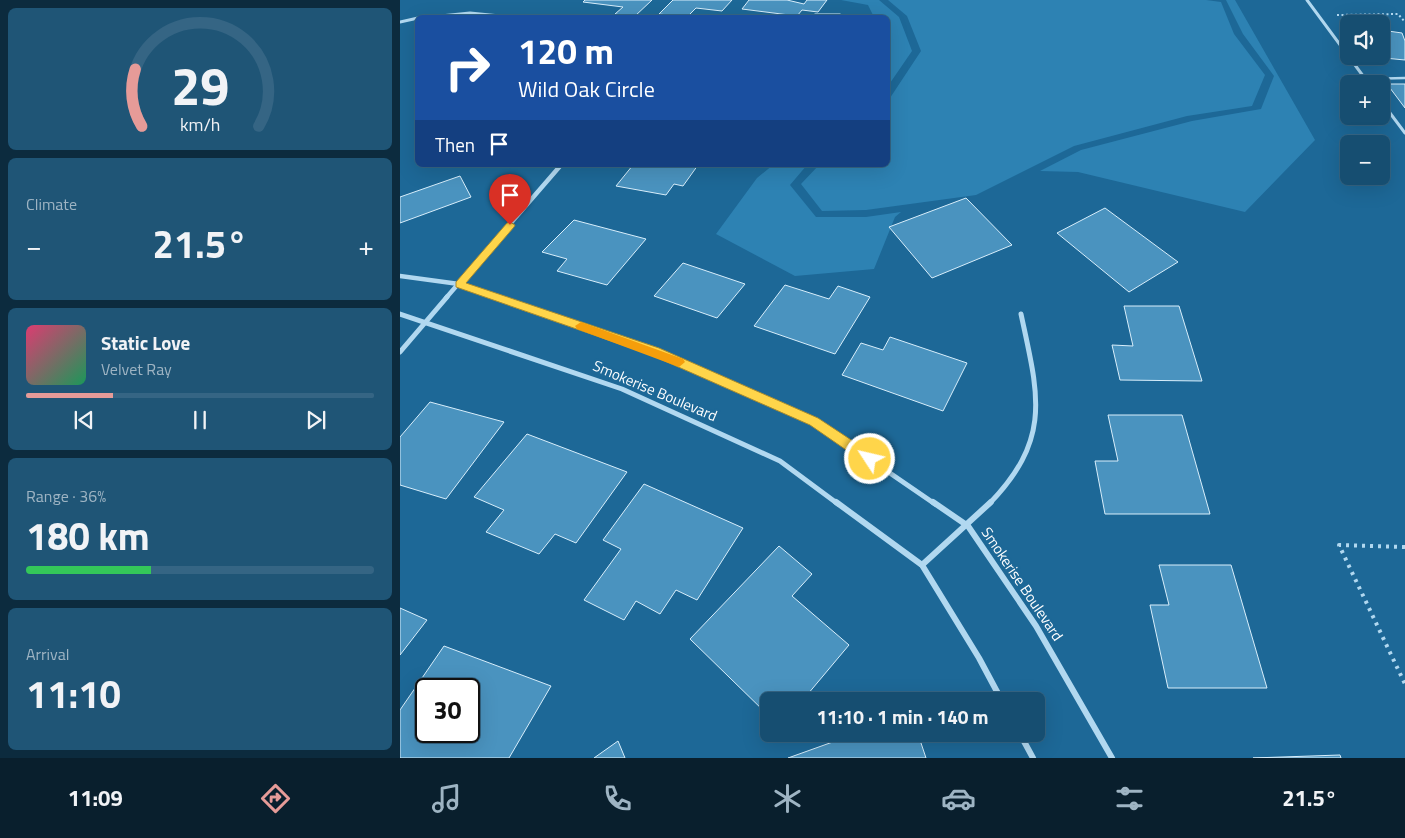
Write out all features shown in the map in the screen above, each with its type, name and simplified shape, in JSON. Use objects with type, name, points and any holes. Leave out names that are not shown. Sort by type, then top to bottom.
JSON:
[{"type":"street","points":[[1307,0],[1362,75]]},
{"type":"street","points":[[434,15],[490,15]]},
{"type":"street","points":[[400,22],[415,19]]},
{"type":"street","points":[[1390,113],[1405,133]]},
{"type":"street","points":[[400,352],[559,167]]},
{"type":"street","name":"Smokerise Boulevard","points":[[400,276],[459,284],[655,352],[814,421],[968,526],[1036,626],[1112,758]]},
{"type":"street","name":"Smokerise Boulevard","points":[[400,314],[427,321],[622,389],[780,461],[922,565],[979,658],[997,692]]},
{"type":"street","points":[[922,565],[968,526],[1002,491],[1028,448],[1037,417],[1036,392],[1021,314]]},
{"type":"street","points":[[1024,742],[1033,758]]},
{"type":"lane","points":[[1390,78],[1405,78]]},
{"type":"path","points":[[1318,16],[1398,14],[1405,22]]},
{"type":"path","points":[[1405,547],[1340,545],[1405,684]]},
{"type":"shaded area","points":[[841,0],[879,0],[899,17],[912,51],[890,83],[890,15],[873,15],[868,5]]},
{"type":"shaded area","points":[[888,0],[1206,0],[1221,2],[1234,34],[1265,75],[1252,106],[1187,116],[1074,146],[976,195],[866,210],[822,211],[801,184],[817,167],[890,167],[890,98],[921,51],[907,16]]},
{"type":"shaded area","points":[[1226,0],[1235,0],[1315,140],[1245,212],[1078,172],[1040,171],[1081,150],[1192,121],[1261,109],[1274,76],[1243,34]]},
{"type":"shaded area","points":[[771,167],[805,167],[790,185],[816,217],[866,217],[901,212],[895,217],[874,269],[795,276],[716,234],[757,178]]},
{"type":"building","points":[[585,0],[652,0],[636,15],[615,14],[623,7],[583,2]]},
{"type":"building","points":[[673,0],[732,0],[722,11],[696,8],[689,15],[659,14]]},
{"type":"building","points":[[749,0],[787,0],[804,4],[807,0],[827,0],[818,12],[802,10],[798,15],[742,9]]},
{"type":"building","points":[[815,14],[840,14],[840,15]]},
{"type":"building","points":[[1390,31],[1402,33],[1405,41],[1405,60],[1390,59]]},
{"type":"building","points":[[1390,84],[1405,84],[1405,108],[1390,88]]},
{"type":"building","points":[[631,167],[697,167],[683,186],[674,184],[666,195],[616,186]]},
{"type":"building","points":[[460,176],[471,197],[400,223],[400,197]]},
{"type":"building","points":[[966,198],[1012,245],[932,278],[889,227]]},
{"type":"building","points":[[1105,208],[1178,262],[1129,292],[1057,233]]},
{"type":"building","points":[[574,220],[646,239],[607,285],[557,271],[567,259],[542,252]]},
{"type":"building","points":[[683,263],[745,284],[717,318],[654,296]]},
{"type":"building","points":[[785,285],[829,299],[838,286],[870,297],[835,354],[754,326]]},
{"type":"building","points":[[1124,306],[1179,306],[1202,381],[1120,380],[1112,345],[1133,346]]},
{"type":"building","points":[[890,337],[967,363],[943,411],[842,375],[861,343],[883,350]]},
{"type":"building","points":[[430,402],[504,422],[446,499],[400,485],[400,437]]},
{"type":"building","points":[[1108,415],[1182,415],[1210,514],[1105,514],[1095,461],[1118,461]]},
{"type":"building","points":[[527,434],[627,472],[576,543],[555,534],[539,554],[486,532],[504,510],[474,497]]},
{"type":"building","points":[[644,484],[743,528],[697,600],[676,590],[660,614],[636,601],[624,620],[584,600],[621,549],[603,540]]},
{"type":"building","points":[[779,546],[812,574],[792,596],[849,645],[810,692],[760,692],[760,707],[690,639]]},
{"type":"building","points":[[1159,565],[1231,565],[1267,688],[1168,688],[1150,605],[1169,605]]},
{"type":"building","points":[[400,608],[427,620],[400,655]]},
{"type":"building","points":[[444,646],[551,686],[509,758],[400,758],[400,710],[415,688],[415,743],[480,743],[480,678],[422,678]]},
{"type":"building","points":[[618,741],[625,758],[594,758]]},
{"type":"building","points":[[833,742],[921,742],[926,758],[788,758]]},
{"type":"building","points":[[1340,755],[1341,758],[1253,758]]},
{"type":"slow traffic","points":[[581,326],[679,362]]},
{"type":"route","points":[[510,225],[459,284],[655,352],[814,421],[870,459]]}]
